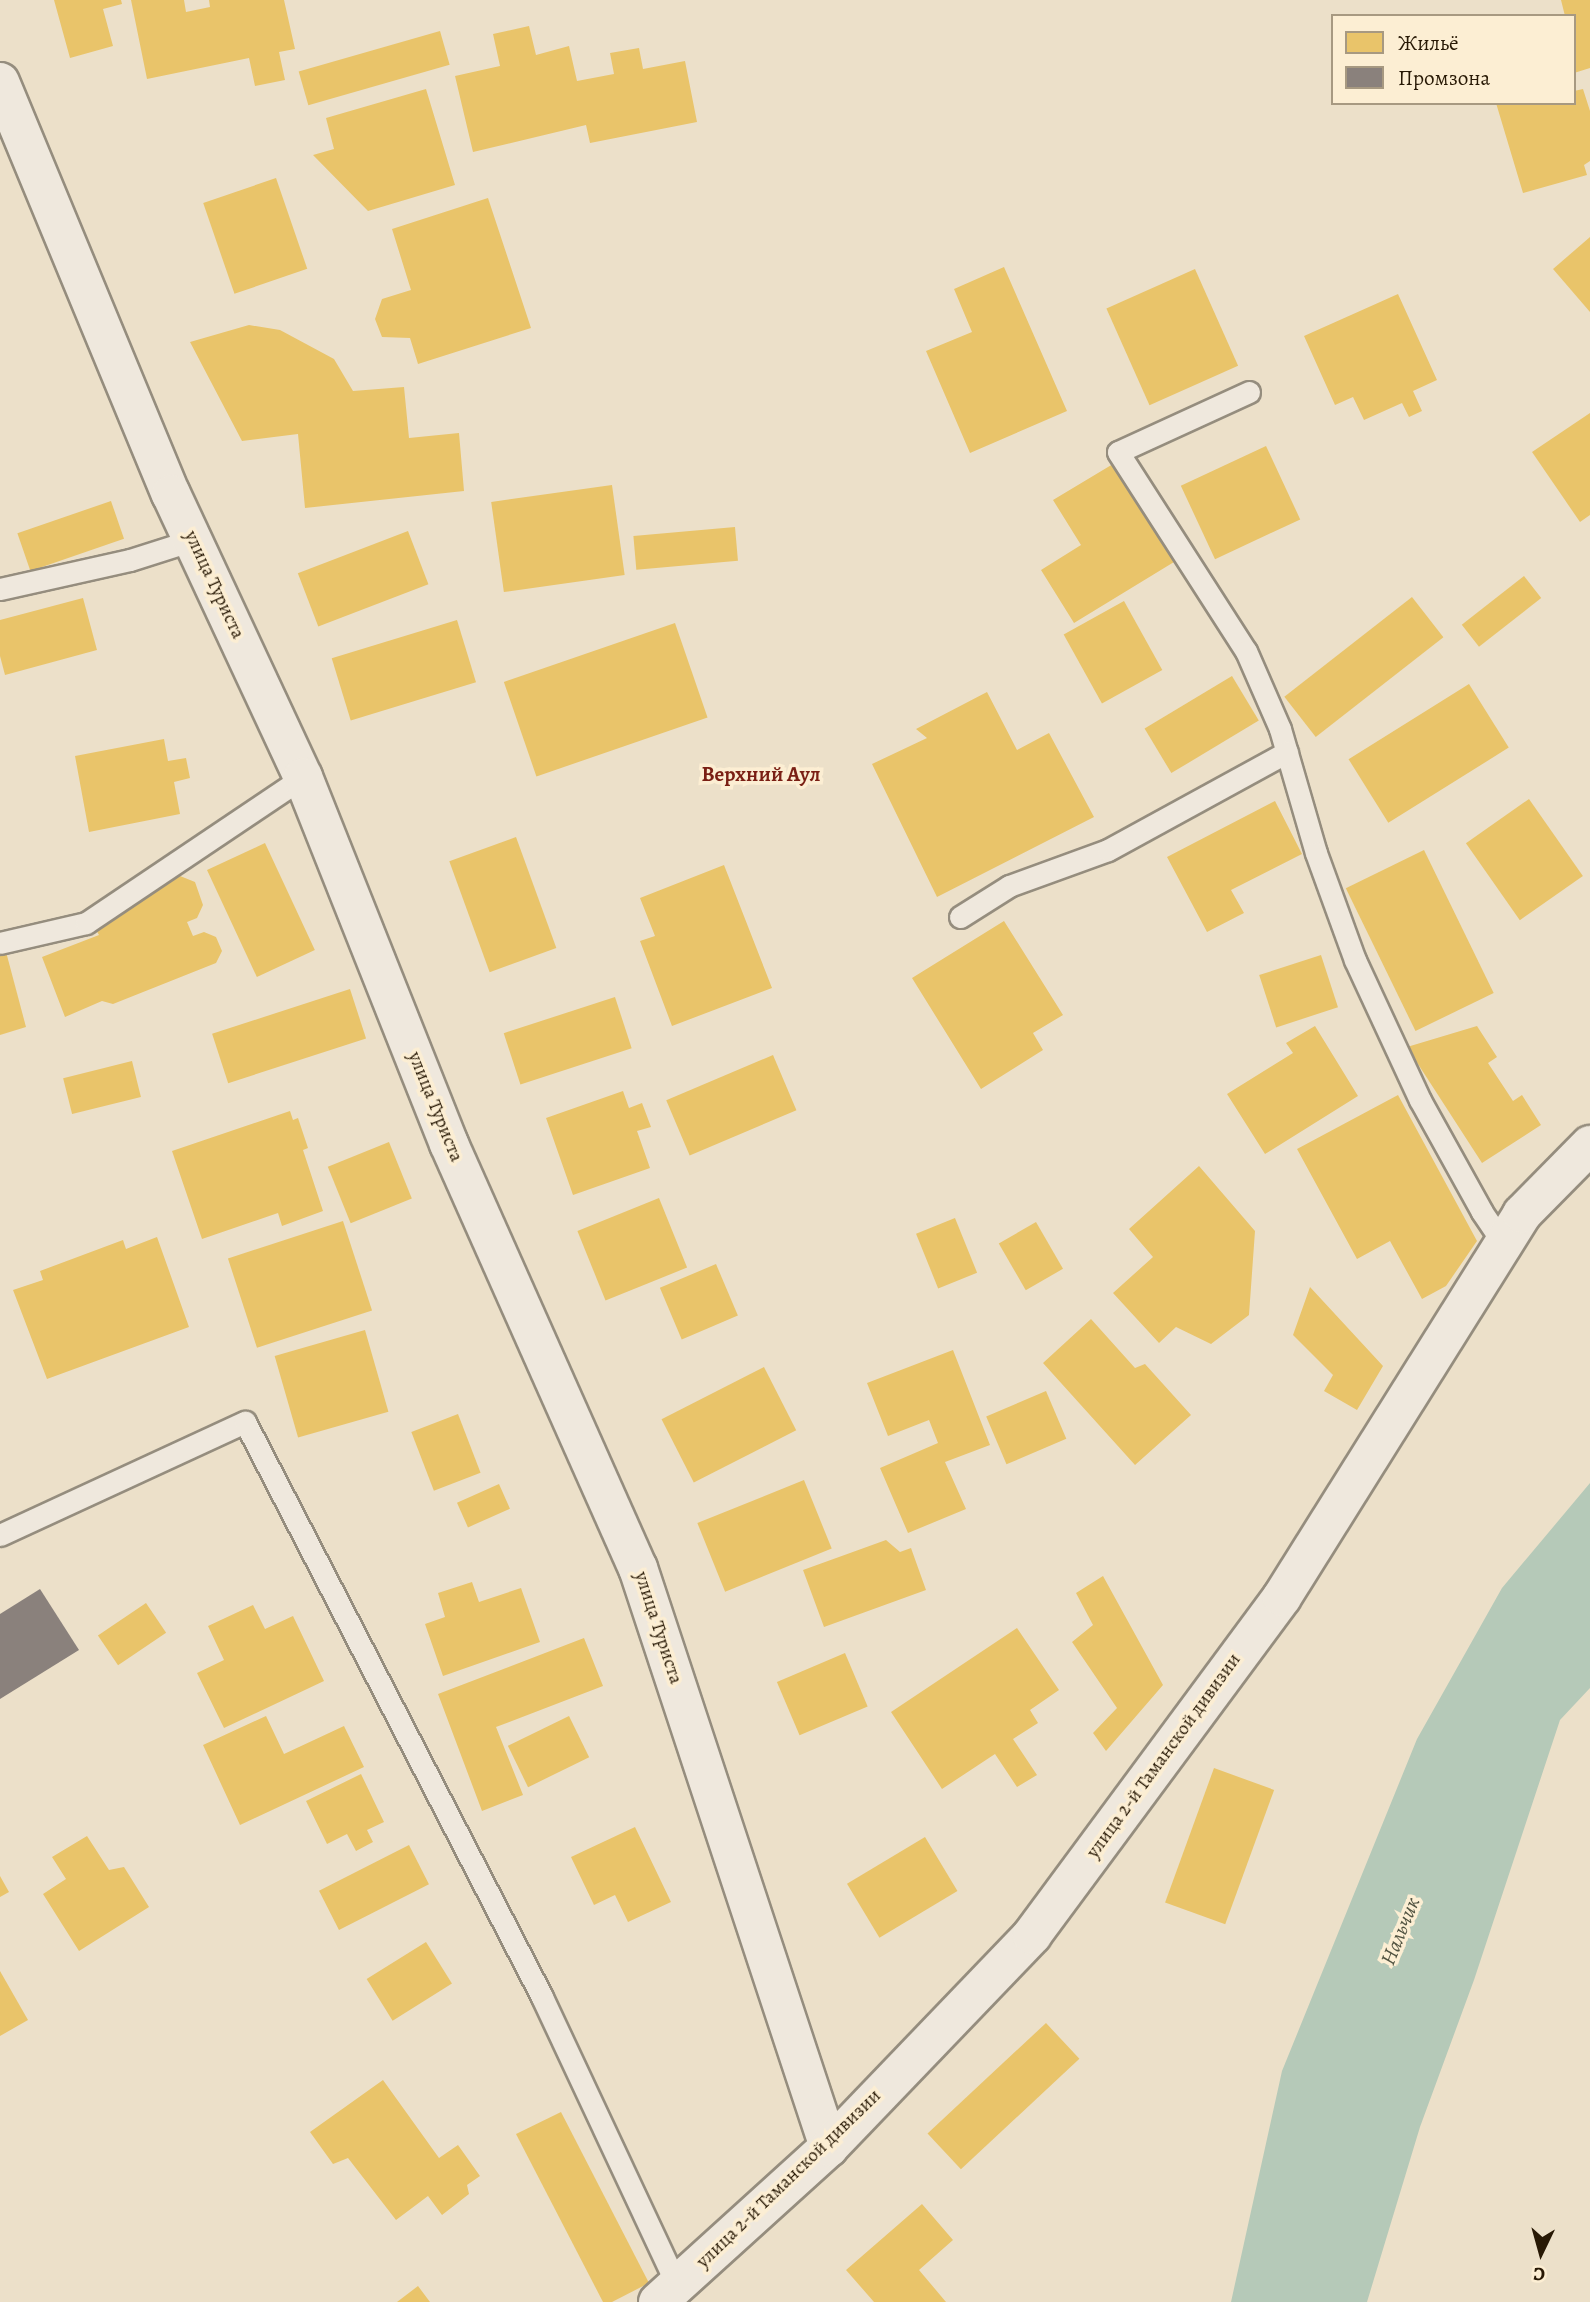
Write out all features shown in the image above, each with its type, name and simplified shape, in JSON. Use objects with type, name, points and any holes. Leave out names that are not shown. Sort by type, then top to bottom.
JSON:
[{"type":"street","name":"улица Туриста","points":[[0,82],[193,540],[303,777],[449,1144],[638,1568],[829,2147]]},
{"type":"street","name":"улица 2-й Таманской дивизии","points":[[668,2293],[829,2147],[1032,1935],[1282,1597],[1522,1214],[1590,1145]]},
{"type":"lane","points":[[1249,392],[1118,452],[1247,651],[1287,752],[1316,853],[1355,960],[1420,1100],[1482,1212],[1503,1243]]},
{"type":"lane","points":[[0,589],[130,560],[193,540]]},
{"type":"lane","points":[[960,917],[1009,886],[1108,850],[1287,752]]},
{"type":"lane","points":[[0,943],[86,923],[303,777]]},
{"type":"lane","points":[[0,1535],[245,1422],[542,1997],[668,2293]]},
{"type":"water","name":"Нальчик","points":[[1590,1483],[1590,1688],[1560,1720],[1474,1980],[1420,2127],[1367,2302],[1231,2302],[1282,2071],[1417,1739],[1502,1588]]},
{"type":"building: Жильё","points":[[54,0],[121,0],[122,4],[103,9],[113,46],[70,58]]},
{"type":"building: Жильё","points":[[131,0],[184,0],[186,12],[210,7],[209,0],[284,0],[295,49],[279,52],[285,80],[255,86],[249,58],[147,79]]},
{"type":"building: Жильё","points":[[1561,0],[1590,0],[1590,68],[1576,72],[1576,14],[1564,14]]},
{"type":"building: Жильё","points":[[529,26],[536,55],[569,46],[577,81],[614,74],[610,53],[639,48],[643,69],[685,61],[697,122],[590,143],[586,125],[473,152],[455,76],[500,66],[493,34]]},
{"type":"building: Жильё","points":[[440,31],[450,65],[308,105],[299,72]]},
{"type":"building: Жильё","points":[[426,89],[455,185],[368,211],[313,155],[334,149],[326,118]]},
{"type":"building: Жильё","points":[[1583,89],[1590,111],[1590,161],[1584,165],[1587,175],[1523,193],[1497,105],[1576,105],[1576,91]]},
{"type":"building: Жильё","points":[[276,178],[307,269],[234,294],[203,203]]},
{"type":"building: Жильё","points":[[488,198],[531,328],[418,364],[410,338],[382,337],[375,319],[382,299],[411,290],[392,229]]},
{"type":"building: Жильё","points":[[1590,237],[1590,312],[1553,269]]},
{"type":"building: Жильё","points":[[1004,267],[1067,411],[970,453],[926,351],[972,332],[954,289]]},
{"type":"building: Жильё","points":[[1195,269],[1238,366],[1150,405],[1106,308]]},
{"type":"building: Жильё","points":[[1398,294],[1437,380],[1413,391],[1422,411],[1409,417],[1402,403],[1364,420],[1353,397],[1335,405],[1304,336]]},
{"type":"building: Жильё","points":[[249,325],[280,330],[334,359],[353,391],[404,387],[409,438],[459,433],[464,491],[305,508],[298,434],[242,441],[190,342]]},
{"type":"building: Жильё","points":[[1590,413],[1590,515],[1580,522],[1532,452]]},
{"type":"building: Жильё","points":[[1266,446],[1300,519],[1215,559],[1181,486]]},
{"type":"building: Жильё","points":[[1113,464],[1174,562],[1074,623],[1041,570],[1081,545],[1053,500]]},
{"type":"building: Жильё","points":[[612,485],[625,575],[504,592],[491,502]]},
{"type":"building: Жильё","points":[[111,501],[124,539],[30,571],[17,533]]},
{"type":"building: Жильё","points":[[735,527],[738,561],[636,570],[633,536]]},
{"type":"building: Жильё","points":[[408,531],[428,584],[318,627],[298,573]]},
{"type":"building: Жильё","points":[[1524,576],[1541,598],[1479,647],[1462,625]]},
{"type":"building: Жильё","points":[[1412,597],[1443,637],[1316,737],[1284,697]]},
{"type":"building: Жильё","points":[[83,598],[97,650],[5,675],[0,656],[0,620]]},
{"type":"building: Жильё","points":[[1124,601],[1162,670],[1102,704],[1064,634]]},
{"type":"building: Жильё","points":[[457,620],[476,682],[351,720],[332,658]]},
{"type":"building: Жильё","points":[[675,623],[708,718],[536,776],[504,682]]},
{"type":"building: Жильё","points":[[1232,676],[1259,721],[1171,773],[1145,729]]},
{"type":"building: Жильё","points":[[1469,684],[1509,748],[1388,823],[1349,759]]},
{"type":"building: Жильё","points":[[987,692],[1017,750],[1049,733],[1094,817],[937,897],[872,764],[927,738],[916,729]]},
{"type":"building: Жильё","points":[[164,739],[168,761],[186,758],[190,778],[174,782],[180,814],[89,832],[75,756]]},
{"type":"building: Жильё","points":[[1529,799],[1583,876],[1520,920],[1466,843]]},
{"type":"building: Жильё","points":[[1275,801],[1302,854],[1231,890],[1244,913],[1207,932],[1167,857]]},
{"type":"building: Жильё","points":[[516,837],[556,948],[490,972],[449,861]]},
{"type":"building: Жильё","points":[[265,843],[315,950],[257,977],[207,870]]},
{"type":"building: Жильё","points":[[1424,850],[1494,993],[1416,1031],[1346,888]]},
{"type":"building: Жильё","points":[[724,865],[772,988],[672,1026],[640,941],[655,936],[640,898]]},
{"type":"building: Жильё","points":[[180,876],[195,882],[203,905],[197,918],[187,922],[193,936],[204,932],[216,937],[222,951],[216,963],[113,1004],[102,1001],[65,1017],[42,957],[99,935],[96,930],[139,892]]},
{"type":"building: Жильё","points":[[1004,921],[1063,1015],[1033,1033],[1043,1050],[981,1089],[912,978]]},
{"type":"building: Жильё","points":[[5,948],[26,1027],[0,1035],[0,950]]},
{"type":"building: Жильё","points":[[1321,955],[1338,1007],[1276,1027],[1259,975]]},
{"type":"building: Жильё","points":[[350,989],[366,1038],[228,1083],[212,1034]]},
{"type":"building: Жильё","points":[[615,997],[632,1048],[520,1085],[504,1033]]},
{"type":"building: Жильё","points":[[1315,1026],[1358,1096],[1265,1154],[1227,1094],[1293,1053],[1286,1043]]},
{"type":"building: Жильё","points":[[1477,1026],[1497,1057],[1488,1063],[1513,1101],[1522,1095],[1541,1125],[1482,1163],[1407,1047]]},
{"type":"building: Жильё","points":[[773,1055],[796,1110],[690,1156],[666,1100]]},
{"type":"building: Жильё","points":[[132,1061],[141,1097],[72,1114],[63,1078]]},
{"type":"building: Жильё","points":[[623,1091],[629,1108],[642,1103],[651,1127],[637,1131],[650,1168],[573,1195],[546,1118]]},
{"type":"building: Жильё","points":[[1398,1095],[1477,1241],[1446,1286],[1422,1299],[1390,1241],[1357,1259],[1297,1149]]},
{"type":"building: Жильё","points":[[290,1111],[293,1120],[298,1118],[308,1148],[303,1150],[323,1211],[282,1226],[278,1213],[202,1239],[172,1151]]},
{"type":"building: Жильё","points":[[389,1142],[412,1199],[351,1223],[328,1167]]},
{"type":"building: Жильё","points":[[1199,1166],[1255,1231],[1249,1315],[1211,1344],[1176,1327],[1159,1343],[1113,1293],[1153,1257],[1129,1229]]},
{"type":"building: Жильё","points":[[659,1198],[687,1268],[606,1301],[577,1231]]},
{"type":"building: Жильё","points":[[955,1218],[977,1273],[938,1288],[916,1234]]},
{"type":"building: Жильё","points":[[343,1221],[372,1310],[257,1348],[228,1258]]},
{"type":"building: Жильё","points":[[1036,1222],[1063,1269],[1026,1290],[999,1244]]},
{"type":"building: Жильё","points":[[157,1237],[189,1327],[47,1379],[13,1290],[43,1280],[40,1271],[123,1240],[126,1249]]},
{"type":"building: Жильё","points":[[716,1264],[738,1316],[682,1339],[660,1288]]},
{"type":"building: Жильё","points":[[1310,1287],[1383,1366],[1357,1410],[1324,1391],[1333,1375],[1293,1335]]},
{"type":"building: Жильё","points":[[1091,1319],[1135,1368],[1145,1364],[1191,1415],[1135,1465],[1043,1363]]},
{"type":"building: Жильё","points":[[365,1330],[388,1412],[298,1438],[275,1356]]},
{"type":"building: Жильё","points":[[953,1350],[990,1445],[945,1462],[966,1509],[908,1533],[880,1468],[938,1443],[929,1420],[888,1436],[867,1383]]},
{"type":"building: Жильё","points":[[764,1367],[796,1430],[694,1482],[662,1419]]},
{"type":"building: Жильё","points":[[1046,1391],[1066,1439],[1006,1464],[986,1416]]},
{"type":"building: Жильё","points":[[458,1414],[481,1473],[434,1491],[411,1432]]},
{"type":"building: Жильё","points":[[804,1480],[832,1549],[725,1592],[697,1523]]},
{"type":"building: Жильё","points":[[499,1484],[510,1509],[468,1527],[457,1503]]},
{"type":"building: Жильё","points":[[886,1540],[900,1552],[911,1548],[926,1590],[824,1627],[803,1570]]},
{"type":"building: Жильё","points":[[1103,1576],[1163,1685],[1106,1751],[1093,1733],[1117,1708],[1072,1642],[1093,1625],[1076,1593]]},
{"type":"building: Жильё","points":[[472,1582],[479,1602],[521,1588],[540,1642],[443,1676],[425,1624],[445,1617],[438,1593]]},
{"type":"building: Жильё","points":[[146,1603],[166,1633],[118,1665],[98,1635]]},
{"type":"building: Жильё","points":[[253,1605],[265,1629],[293,1616],[324,1681],[224,1728],[197,1673],[224,1660],[208,1626]]},
{"type":"building: Жильё","points":[[1017,1628],[1059,1690],[1030,1710],[1038,1723],[1013,1739],[1037,1775],[1017,1787],[995,1754],[942,1789],[891,1712]]},
{"type":"building: Жильё","points":[[584,1638],[603,1686],[496,1727],[523,1795],[482,1811],[438,1694]]},
{"type":"building: Жильё","points":[[845,1653],[868,1706],[800,1735],[777,1682]]},
{"type":"building: Жильё","points":[[266,1716],[284,1754],[344,1726],[364,1767],[240,1825],[203,1745]]},
{"type":"building: Жильё","points":[[569,1716],[589,1757],[528,1787],[508,1746]]},
{"type":"building: Жильё","points":[[1214,1768],[1274,1790],[1225,1924],[1165,1902]]},
{"type":"building: Жильё","points":[[361,1774],[384,1822],[367,1830],[373,1842],[356,1851],[347,1834],[327,1844],[306,1801]]},
{"type":"building: Жильё","points":[[635,1827],[671,1902],[628,1922],[615,1895],[594,1905],[571,1857]]},
{"type":"building: Жильё","points":[[87,1836],[109,1870],[124,1867],[149,1907],[79,1951],[43,1894],[66,1879],[52,1857]]},
{"type":"building: Жильё","points":[[925,1837],[957,1891],[879,1938],[847,1884]]},
{"type":"building: Жильё","points":[[409,1845],[429,1884],[339,1930],[319,1891]]},
{"type":"building: Жильё","points":[[0,1876],[9,1892],[0,1897]]},
{"type":"building: Жильё","points":[[426,1942],[452,1984],[393,2021],[367,1979]]},
{"type":"building: Жильё","points":[[0,1971],[28,2020],[0,2036]]},
{"type":"building: Жильё","points":[[1046,2023],[1079,2059],[961,2169],[928,2133]]},
{"type":"building: Жильё","points":[[383,2080],[439,2158],[458,2145],[480,2176],[467,2185],[469,2194],[442,2215],[428,2196],[396,2220],[348,2158],[333,2164],[310,2132]]},
{"type":"building: Жильё","points":[[561,2112],[649,2283],[612,2302],[603,2302],[516,2134]]},
{"type":"building: Жильё","points":[[922,2204],[953,2240],[919,2270],[946,2302],[874,2302],[846,2270]]},
{"type":"building: Жильё","points":[[418,2286],[430,2302],[397,2302]]},
{"type":"building: Промзона","points":[[40,1589],[79,1650],[0,1699],[0,1614]]},
{"type":"district","name":"Верхний Аул","points":[[761,774]]}]
